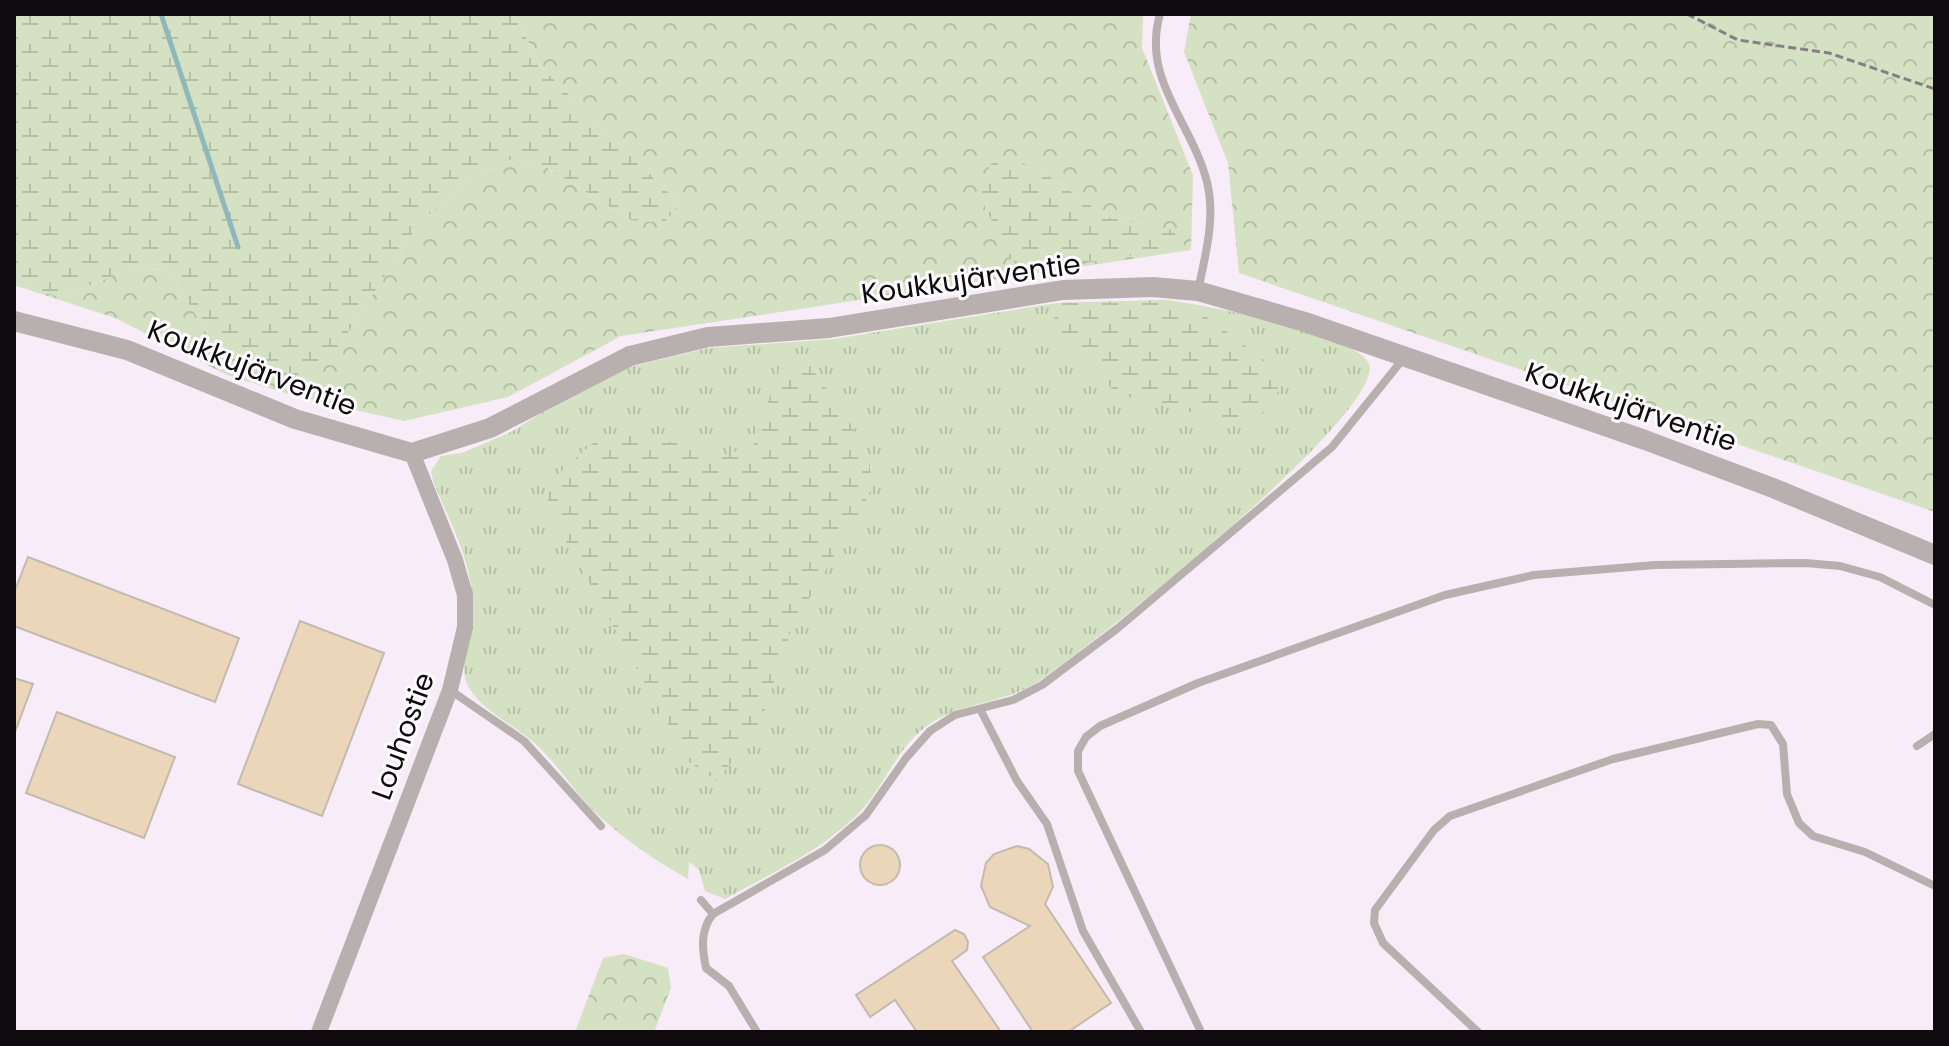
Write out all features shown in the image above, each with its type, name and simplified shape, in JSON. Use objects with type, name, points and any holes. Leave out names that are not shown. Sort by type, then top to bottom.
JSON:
[{"type":"street","name":"Koukkujärventie","points":[[14,321],[127,350],[295,419],[412,453],[490,428],[630,356],[708,337],[829,328],[1063,290],[1153,287],[1198,291],[1305,322],[1659,445],[1935,555]]},
{"type":"street","name":"Louhostie","points":[[319,1032],[450,690],[465,627],[465,595],[455,560],[412,453]]},
{"type":"lane","points":[[1160,14],[1155,56],[1164,89],[1207,180],[1212,212],[1198,291]]},
{"type":"lane","points":[[757,1032],[729,986],[706,968],[702,948],[706,922],[713,914],[825,850],[866,815],[906,758],[930,731],[955,715],[1013,700],[1042,685],[1118,628],[1332,447],[1404,358]]},
{"type":"lane","points":[[1201,1032],[1078,771],[1078,751],[1100,726],[1198,683],[1431,600],[1534,575],[1655,565],[1805,563],[1840,566],[1880,577],[1935,605]]},
{"type":"lane","points":[[450,690],[524,741],[601,826]]},
{"type":"lane","points":[[980,709],[1017,781],[1047,824],[1083,931],[1141,1032]]},
{"type":"lane","points":[[1478,1032],[1383,943],[1374,923],[1375,910],[1434,830],[1450,816],[1613,759],[1758,724],[1771,725],[1783,744],[1787,794],[1799,823],[1813,836],[1865,852],[1935,886]]},
{"type":"lane","points":[[1917,746],[1935,734]]},
{"type":"lane","points":[[701,900],[713,914]]},
{"type":"path","points":[[1687,14],[1738,40],[1829,53],[1935,89]]},
{"type":"green space","points":[[14,14],[514,14],[541,67],[680,204],[664,223],[631,220],[546,167],[512,159],[474,177],[420,222],[332,357],[295,389],[226,364],[170,273],[142,265],[59,297],[14,282]]},
{"type":"green space","points":[[514,14],[1143,14],[1142,48],[1193,175],[1191,250],[621,336],[508,397],[404,421],[298,397],[227,375],[115,318],[14,285],[14,282],[59,297],[142,265],[170,273],[226,364],[332,357],[420,222],[474,177],[512,159],[546,167],[631,220],[680,204],[541,67]],"holes":[[[1036,167],[1106,217],[977,190]]]},
{"type":"green space","points":[[1191,14],[1935,14],[1935,512],[1239,273],[1228,163],[1184,52]]},
{"type":"green space","points":[[995,157],[1036,167],[1107,217],[1172,230],[1185,246],[1042,270],[1010,259],[977,190]]},
{"type":"green space","points":[[1167,300],[1275,322],[1334,340],[1356,351],[1368,362],[1363,387],[1334,426],[1288,475],[1170,579],[1067,661],[1026,689],[954,712],[927,726],[906,746],[857,815],[827,840],[777,871],[725,899],[705,891],[699,870],[689,862],[688,879],[611,827],[541,749],[477,699],[466,681],[464,663],[472,596],[467,566],[433,481],[431,471],[441,456],[462,453],[511,432],[583,387],[634,366],[708,348],[834,339],[1057,303]]},
{"type":"green space","points":[[1167,300],[1196,309],[1268,363],[1280,389],[1260,416],[1219,419],[1117,394],[1053,327],[1057,303]]},
{"type":"green space","points":[[810,366],[843,411],[869,457],[872,490],[791,630],[757,734],[716,780],[689,762],[549,511],[546,485],[602,435],[638,433],[723,456],[754,444],[779,369]]},
{"type":"green space","points":[[624,954],[668,968],[671,988],[654,1032],[575,1032],[603,958]]},
{"type":"building","points":[[28,557],[239,638],[215,702],[14,626],[14,593]]},
{"type":"building","points":[[300,621],[384,653],[322,816],[238,784]]},
{"type":"building","points":[[14,678],[33,684],[15,732],[14,731]]},
{"type":"building","points":[[57,712],[175,757],[144,838],[26,793]]},
{"type":"building","points":[[880,845],[894,851],[900,865],[894,879],[880,885],[866,879],[860,865],[866,851]]},
{"type":"building","points":[[1017,846],[1029,849],[1048,864],[1053,887],[1045,904],[1111,1003],[1068,1032],[1033,1032],[983,957],[1030,926],[990,907],[981,886],[986,863],[994,854]]},
{"type":"building","points":[[955,930],[964,934],[968,942],[967,950],[952,961],[1001,1032],[917,1032],[895,1000],[870,1017],[856,995]]},
{"type":"waterway","points":[[161,14],[238,247]]}]
